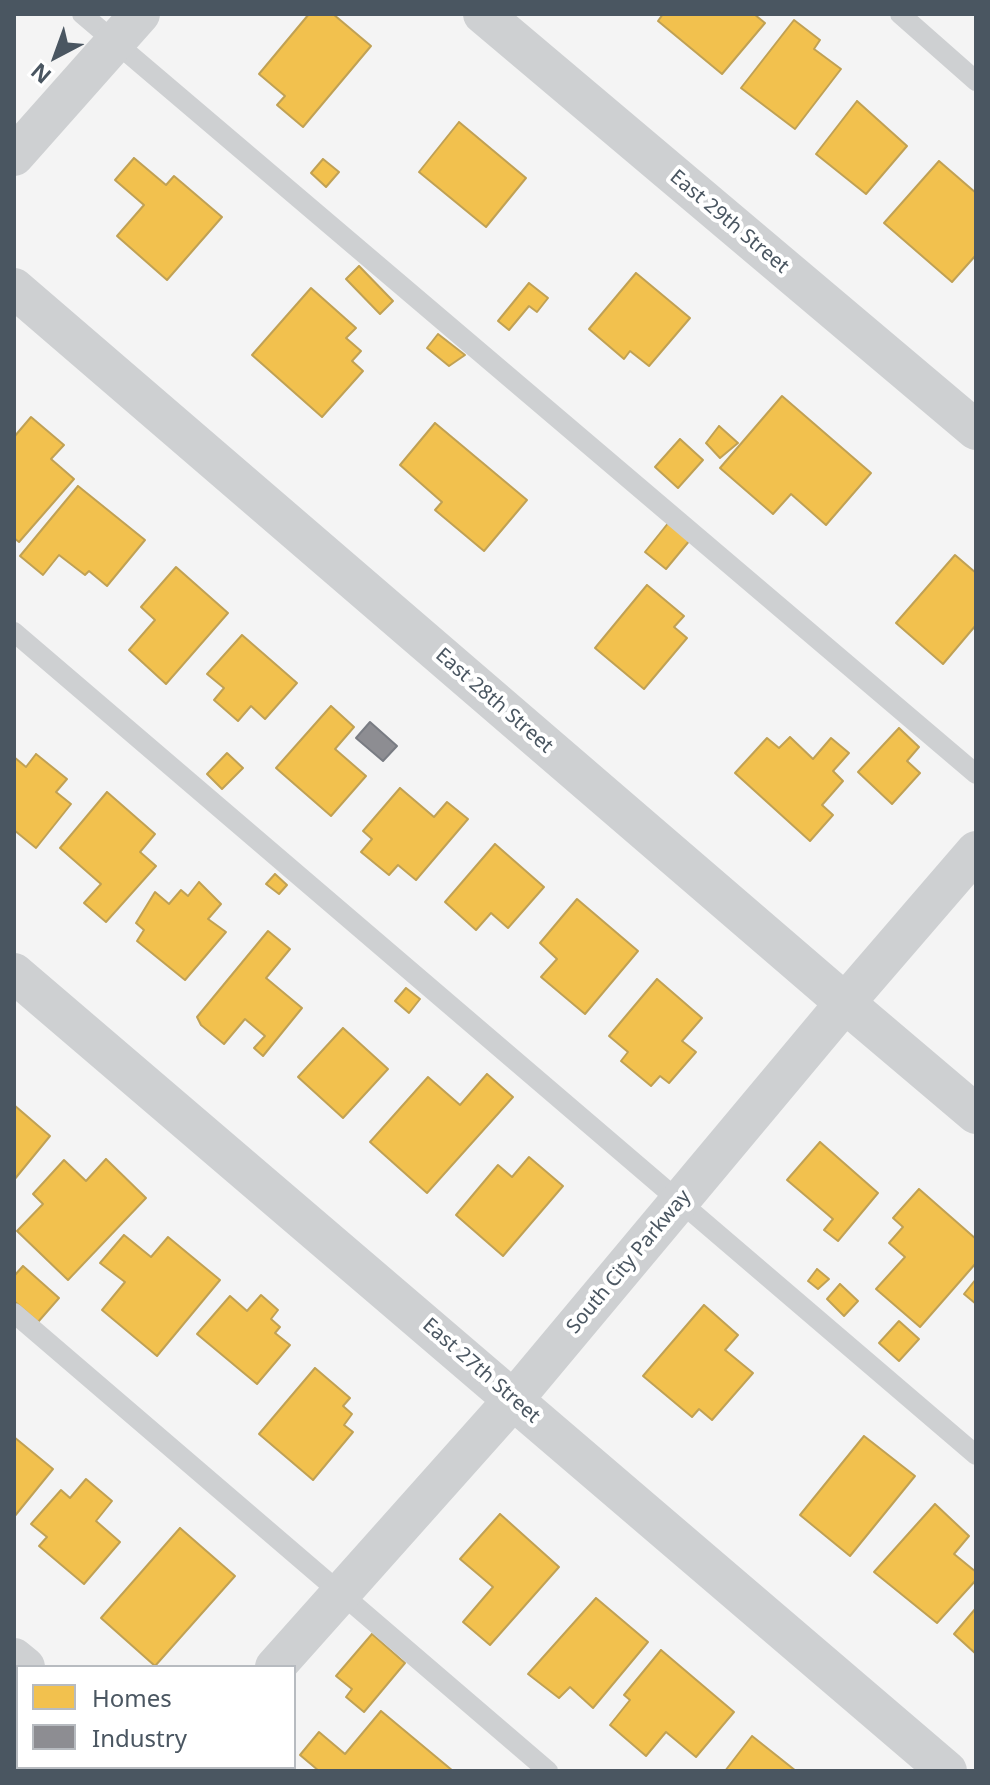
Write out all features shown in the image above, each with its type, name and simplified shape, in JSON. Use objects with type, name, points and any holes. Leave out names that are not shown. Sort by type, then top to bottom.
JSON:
[{"type":"street","name":"East 29th Street","points":[[483,14],[976,430]]},
{"type":"street","points":[[14,156],[127,28]]},
{"type":"street","name":"East 28th Street","points":[[14,288],[976,1114]]},
{"type":"street","name":"South City Parkway","points":[[277,1665],[514,1399],[976,851]]},
{"type":"street","name":"East 27th Street","points":[[14,973],[947,1771]]},
{"type":"lane","points":[[82,14],[127,28],[976,774]]},
{"type":"lane","points":[[900,14],[976,81]]},
{"type":"lane","points":[[14,632],[976,1455]]},
{"type":"lane","points":[[14,1313],[548,1771]]},
{"type":"building: Homes","points":[[309,14],[333,14],[371,46],[303,127],[277,105],[285,96],[259,74]]},
{"type":"building: Homes","points":[[663,14],[754,14],[765,23],[722,74],[658,21]]},
{"type":"building: Homes","points":[[794,20],[820,40],[814,49],[841,69],[795,129],[741,88]]},
{"type":"building: Homes","points":[[857,101],[907,146],[866,194],[816,154]]},
{"type":"building: Homes","points":[[459,122],[526,178],[486,227],[419,172]]},
{"type":"building: Homes","points":[[134,158],[166,185],[174,176],[222,217],[167,280],[117,236],[144,205],[115,180]]},
{"type":"building: Homes","points":[[323,159],[339,172],[326,187],[311,173]]},
{"type":"building: Homes","points":[[939,161],[976,193],[976,255],[952,282],[884,223]]},
{"type":"building: Homes","points":[[359,266],[393,301],[380,314],[346,279]]},
{"type":"building: Homes","points":[[636,273],[690,318],[649,366],[630,351],[624,359],[589,329]]},
{"type":"building: Homes","points":[[529,283],[548,298],[537,312],[529,306],[509,330],[498,321]]},
{"type":"building: Homes","points":[[311,288],[356,328],[346,338],[361,351],[352,361],[363,371],[322,417],[252,355]]},
{"type":"building: Homes","points":[[438,334],[465,355],[449,366],[427,348]]},
{"type":"building: Homes","points":[[782,396],[871,473],[826,525],[791,494],[773,514],[720,468]]},
{"type":"building: Homes","points":[[31,417],[64,445],[51,459],[74,479],[19,542],[14,538],[14,437]]},
{"type":"building: Homes","points":[[435,423],[527,500],[484,551],[435,510],[442,502],[400,465]]},
{"type":"building: Homes","points":[[719,426],[738,443],[720,458],[706,443]]},
{"type":"building: Homes","points":[[680,439],[703,460],[678,488],[655,467]]},
{"type":"building: Homes","points":[[78,486],[145,540],[107,586],[89,571],[85,575],[59,555],[43,575],[20,556]]},
{"type":"building: Homes","points":[[669,522],[690,540],[666,569],[645,552]]},
{"type":"building: Homes","points":[[955,555],[976,573],[976,625],[943,664],[896,623]]},
{"type":"building: Homes","points":[[176,567],[228,613],[166,684],[129,650],[155,620],[141,607]]},
{"type":"building: Homes","points":[[647,585],[684,616],[674,627],[687,638],[644,689],[595,648]]},
{"type":"building: Homes","points":[[242,635],[297,683],[265,719],[251,706],[238,721],[214,700],[224,688],[207,674]]},
{"type":"building: Homes","points":[[331,706],[354,727],[335,749],[366,776],[331,816],[276,768]]},
{"type":"building: Homes","points":[[899,728],[919,747],[907,761],[920,773],[892,804],[858,772]]},
{"type":"building: Homes","points":[[790,737],[813,759],[831,738],[849,753],[833,771],[843,781],[822,805],[833,815],[810,841],[735,773],[767,738],[779,748]]},
{"type":"building: Homes","points":[[227,753],[243,768],[222,789],[207,774]]},
{"type":"building: Homes","points":[[36,754],[67,779],[56,792],[71,804],[36,848],[14,830],[14,757],[26,767]]},
{"type":"building: Homes","points":[[400,788],[434,817],[447,802],[468,819],[416,880],[398,865],[389,875],[361,852],[372,839],[363,831]]},
{"type":"building: Homes","points":[[107,792],[155,834],[140,852],[156,866],[106,922],[84,903],[101,884],[60,848]]},
{"type":"building: Homes","points":[[495,844],[544,887],[508,928],[491,913],[476,930],[445,902]]},
{"type":"building: Homes","points":[[275,874],[287,885],[279,894],[266,884]]},
{"type":"building: Homes","points":[[199,882],[221,904],[208,919],[226,932],[185,980],[137,941],[144,930],[136,923],[155,892],[169,904],[181,890],[188,896]]},
{"type":"building: Homes","points":[[577,899],[638,951],[585,1014],[541,977],[557,959],[540,943]]},
{"type":"building: Homes","points":[[268,931],[290,949],[266,978],[302,1008],[263,1056],[254,1048],[265,1036],[245,1019],[224,1044],[201,1025],[197,1017]]},
{"type":"building: Homes","points":[[657,979],[702,1018],[682,1041],[696,1052],[669,1083],[660,1076],[651,1086],[621,1061],[628,1052],[609,1036]]},
{"type":"building: Homes","points":[[406,988],[420,999],[409,1013],[395,1001]]},
{"type":"building: Homes","points":[[343,1028],[388,1069],[343,1118],[298,1077]]},
{"type":"building: Homes","points":[[487,1074],[513,1097],[427,1193],[370,1142],[428,1077],[460,1105]]},
{"type":"building: Homes","points":[[14,1105],[50,1136],[14,1180]]},
{"type":"building: Homes","points":[[820,1142],[878,1193],[838,1241],[824,1230],[833,1219],[787,1180]]},
{"type":"building: Homes","points":[[529,1157],[563,1186],[503,1256],[456,1215],[498,1165],[512,1177]]},
{"type":"building: Homes","points":[[106,1159],[146,1198],[68,1280],[17,1231],[43,1204],[33,1194],[64,1160],[86,1181]]},
{"type":"building: Homes","points":[[919,1189],[976,1239],[976,1263],[920,1327],[876,1289],[905,1257],[889,1243],[903,1227],[893,1218]]},
{"type":"building: Homes","points":[[124,1235],[151,1257],[168,1237],[220,1280],[157,1356],[102,1310],[125,1282],[100,1263]]},
{"type":"building: Homes","points":[[23,1266],[59,1298],[38,1322],[14,1301],[14,1276]]},
{"type":"building: Homes","points":[[817,1269],[829,1279],[818,1289],[808,1281]]},
{"type":"building: Homes","points":[[976,1279],[976,1304],[964,1294]]},
{"type":"building: Homes","points":[[840,1284],[858,1301],[844,1316],[827,1299]]},
{"type":"building: Homes","points":[[261,1295],[278,1310],[271,1319],[280,1327],[275,1333],[290,1345],[257,1384],[197,1334],[230,1296],[247,1311]]},
{"type":"building: Homes","points":[[704,1305],[738,1335],[725,1350],[753,1373],[712,1420],[699,1409],[692,1417],[643,1376]]},
{"type":"building: Homes","points":[[899,1321],[919,1339],[899,1361],[879,1343]]},
{"type":"building: Homes","points":[[315,1368],[350,1398],[343,1406],[352,1414],[344,1425],[353,1432],[313,1480],[259,1434]]},
{"type":"building: Homes","points":[[864,1436],[915,1476],[850,1556],[800,1515]]},
{"type":"building: Homes","points":[[14,1437],[53,1469],[14,1517]]},
{"type":"building: Homes","points":[[86,1479],[112,1501],[96,1521],[120,1542],[84,1584],[39,1546],[47,1537],[31,1524],[61,1490],[70,1498]]},
{"type":"building: Homes","points":[[935,1504],[969,1536],[954,1554],[976,1572],[976,1580],[937,1623],[874,1572]]},
{"type":"building: Homes","points":[[500,1514],[559,1567],[490,1645],[463,1622],[493,1587],[460,1559]]},
{"type":"building: Homes","points":[[180,1528],[235,1576],[156,1665],[101,1618]]},
{"type":"building: Homes","points":[[596,1598],[648,1642],[593,1708],[570,1687],[559,1698],[528,1674]]},
{"type":"building: Homes","points":[[976,1608],[976,1654],[954,1634]]},
{"type":"building: Homes","points":[[372,1634],[405,1663],[364,1712],[346,1697],[352,1689],[336,1676]]},
{"type":"building: Homes","points":[[661,1650],[734,1712],[696,1757],[666,1732],[646,1756],[610,1725],[630,1700],[624,1695]]},
{"type":"building: Homes","points":[[381,1711],[453,1771],[319,1771],[300,1755],[319,1732],[345,1754]]},
{"type":"building: Homes","points":[[752,1736],[796,1771],[725,1771]]},
{"type":"building: Industry","points":[[370,722],[397,746],[383,761],[356,738]]}]
